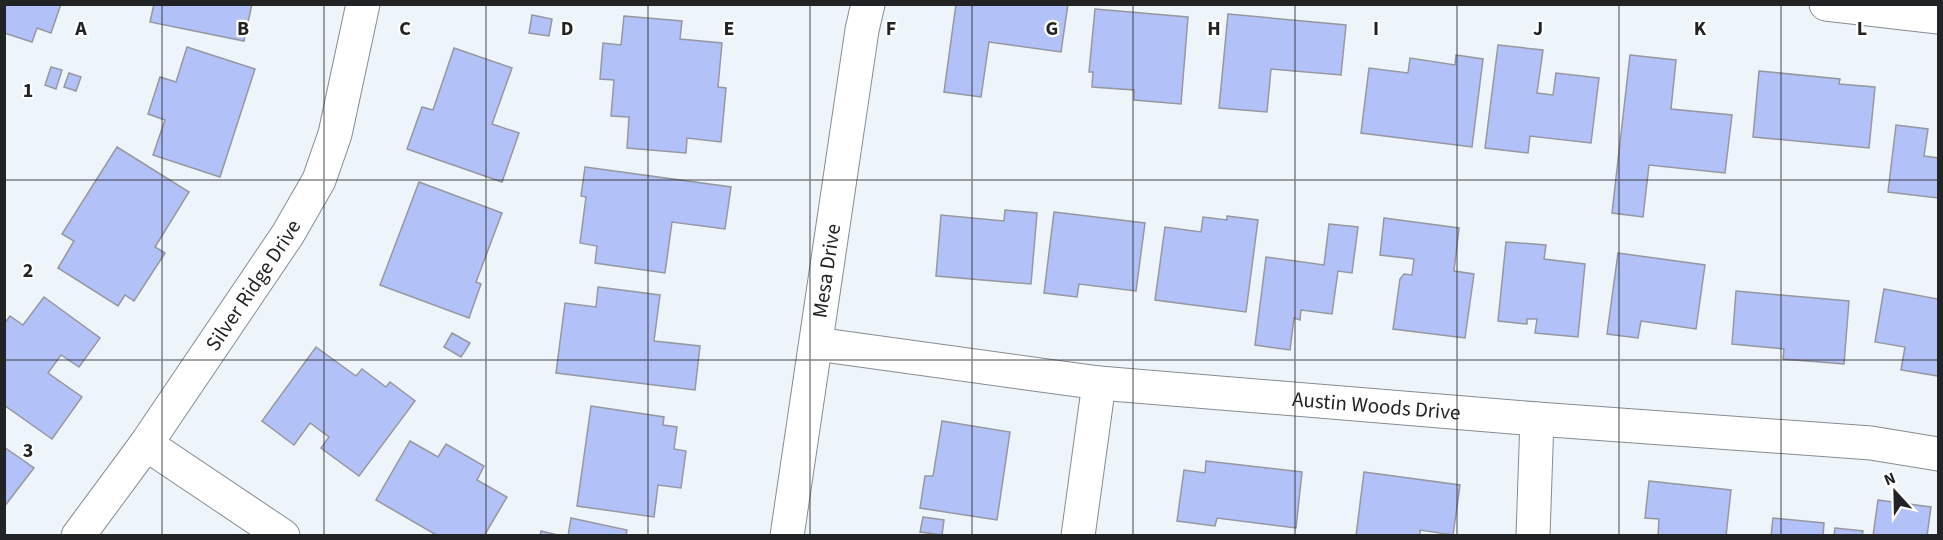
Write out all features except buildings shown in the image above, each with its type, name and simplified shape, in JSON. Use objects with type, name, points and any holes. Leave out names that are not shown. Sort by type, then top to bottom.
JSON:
[{"type":"street","name":"Silver Ridge Drive","points":[[78,536],[146,444],[288,234],[319,180],[335,134],[363,4]]},
{"type":"street","name":"Mesa Drive","points":[[787,536],[862,30],[868,4]]},
{"type":"street","points":[[1826,4],[1938,16]]},
{"type":"street","name":"Austin Woods Drive","points":[[816,344],[1099,383],[1537,419],[1871,443],[1938,454]]},
{"type":"street","points":[[1078,536],[1099,383]]},
{"type":"street","points":[[1533,536],[1537,419]]},
{"type":"street","points":[[146,444],[283,536]]}]
